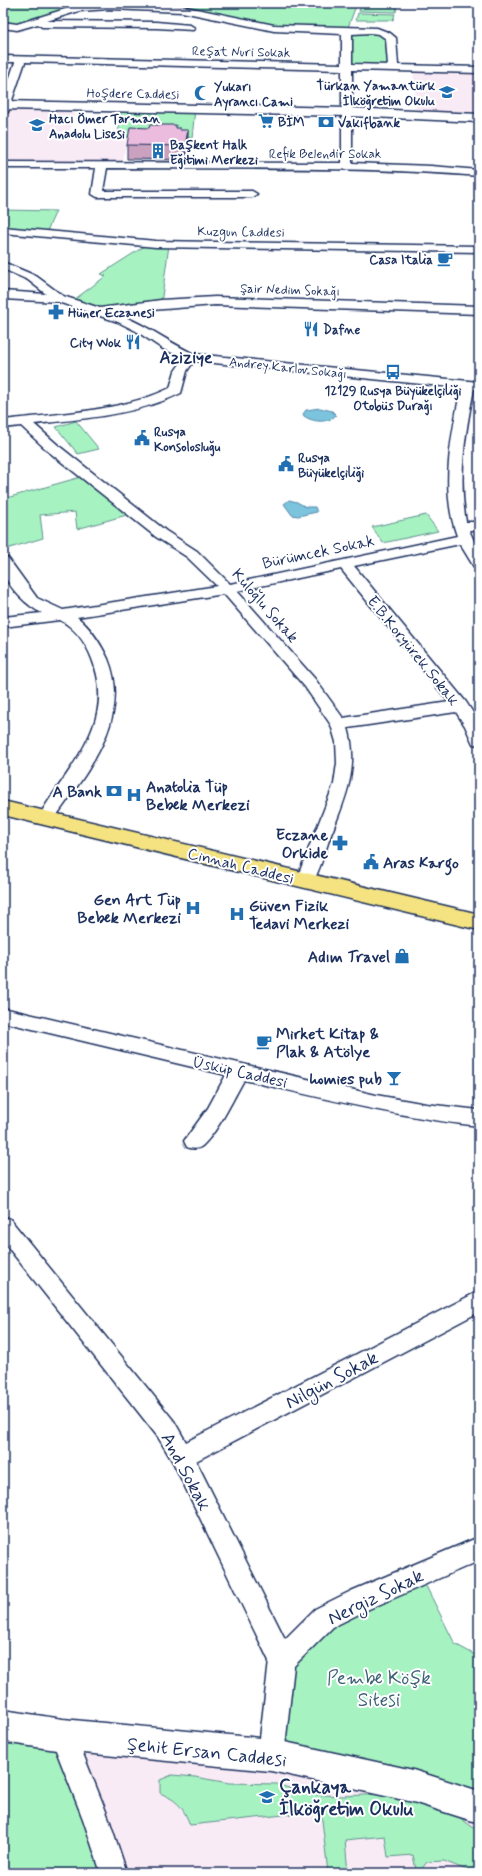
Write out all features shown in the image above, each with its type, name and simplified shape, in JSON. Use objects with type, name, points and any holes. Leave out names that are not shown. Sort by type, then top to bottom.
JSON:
[{"type":"main road","name":"Hoşdere Caddesi","points":[[4,108],[349,112],[479,118]]},
{"type":"main road","name":"Cinnah Caddesi","points":[[3,808],[479,922]]},
{"type":"main road","name":"Şehit Ersan Caddesi","points":[[3,1726],[63,1736],[271,1755],[413,1786],[479,1807]]},
{"type":"street","points":[[3,25],[17,26],[36,22],[78,8],[110,6],[182,9],[274,28],[380,32],[391,38],[393,67]]},
{"type":"street","points":[[36,22],[51,25],[144,25],[190,28]]},
{"type":"street","points":[[347,31],[349,112],[347,166]]},
{"type":"street","name":"Reşat Nuri Sokak","points":[[3,59],[479,70]]},
{"type":"street","points":[[4,108],[21,60]]},
{"type":"street","name":"Refik Belendir Sokak","points":[[3,165],[347,166],[431,169],[479,173]]},
{"type":"street","points":[[102,165],[97,194],[180,186],[252,194]]},
{"type":"street","points":[[175,166],[180,186]]},
{"type":"street","name":"Kuzgun Caddesi","points":[[3,230],[156,244],[479,250]]},
{"type":"street","points":[[3,265],[32,278],[59,299]]},
{"type":"street","points":[[3,295],[59,299]]},
{"type":"street","name":"Andrey Karlov Sokağı","points":[[59,299],[100,311],[134,325],[167,346],[191,357],[473,386]]},
{"type":"street","name":"Şair Nedim Sokağı","points":[[100,311],[161,304],[216,301],[479,310]]},
{"type":"street","points":[[3,424],[118,407],[162,397],[176,390],[181,371],[191,357]]},
{"type":"street","points":[[473,386],[454,474],[455,501],[461,533],[479,564]]},
{"type":"street","name":"Kuloğlu Sokak","points":[[24,422],[161,534],[200,560],[310,683],[338,724],[344,742],[345,763],[342,784],[305,881]]},
{"type":"street","name":"Bürümcek Sokak","points":[[3,622],[62,615],[227,589],[344,563],[461,533],[479,526]]},
{"type":"street","points":[[3,561],[31,600],[74,622],[86,634],[100,658],[108,678],[109,703],[106,719],[97,740],[46,818]]},
{"type":"street","name":"E.B.Koryürek Sokak","points":[[344,563],[460,706],[473,725],[479,740]]},
{"type":"street","points":[[338,724],[460,706]]},
{"type":"street","name":"Üsküp Caddesi","points":[[3,1015],[376,1103],[426,1112],[479,1118]]},
{"type":"street","points":[[194,1142],[215,1114],[239,1070]]},
{"type":"street","name":"And Sokak","points":[[3,1225],[166,1429],[182,1456],[282,1660]]},
{"type":"street","name":"Nilgün Sokak","points":[[182,1456],[479,1301]]},
{"type":"street","name":"Nergiz Sokak","points":[[282,1660],[324,1618],[360,1600],[479,1549]]},
{"type":"street","points":[[271,1755],[282,1660]]},
{"type":"street","points":[[63,1736],[96,1819],[114,1873]]},
{"type":"shaded area","name":"Türkan Yamantürk İlköğretim Okulu","points":[[413,68],[479,70],[479,118],[416,114]]},
{"type":"shaded area","name":"Hacı Ömer Tarman Anadolu Lisesi","points":[[5,105],[76,107],[68,138],[127,139],[122,166],[3,165],[3,112]]},
{"type":"shaded area","name":"Çankaya İlköğretim Okulu","points":[[63,1735],[271,1755],[479,1807],[479,1873],[114,1873]]},
{"type":"green space","points":[[3,3],[357,3],[347,30],[386,33],[393,67],[347,66],[347,31],[285,29],[202,13],[88,6],[27,25],[3,25]]},
{"type":"green space","points":[[361,5],[397,5],[396,12],[359,11]]},
{"type":"green space","points":[[358,13],[395,14],[393,20],[356,20]]},
{"type":"green space","points":[[121,108],[195,109],[192,138],[118,137]]},
{"type":"green space","points":[[3,210],[56,211],[46,233],[3,230]]},
{"type":"green space","points":[[148,244],[169,245],[161,304],[100,311],[71,302],[106,276],[101,274]]},
{"type":"green space","points":[[76,421],[99,449],[78,454],[56,427]]},
{"type":"green space","points":[[88,475],[134,513],[77,529],[75,512],[40,515],[43,538],[3,550],[3,499]]},
{"type":"green space","points":[[426,515],[438,531],[383,543],[372,527]]},
{"type":"green space","name":"Pembe Köşk Sitesi","points":[[420,1574],[455,1644],[479,1657],[479,1807],[271,1755],[282,1660],[324,1618]]},
{"type":"green space","points":[[3,1726],[63,1735],[114,1873],[3,1873]]},
{"type":"green space","points":[[172,1775],[195,1777],[229,1783],[277,1784],[306,1794],[342,1796],[387,1794],[459,1817],[479,1832],[479,1873],[474,1873],[444,1861],[427,1862],[421,1870],[416,1870],[413,1855],[388,1857],[385,1836],[345,1840],[348,1873],[328,1873],[321,1811],[190,1825],[179,1805],[160,1793],[160,1780]]},
{"type":"water","points":[[320,408],[332,411],[336,415],[329,420],[316,421],[307,418],[303,414],[306,410]]},
{"type":"water","points":[[289,500],[306,507],[315,507],[317,512],[298,516],[292,515],[284,504]]},
{"type":"building","points":[[150,125],[176,125],[176,128],[180,128],[180,130],[188,130],[185,146],[127,145],[130,127],[149,128]]},
{"type":"place","name":"Türkan Yamantürk İlköğretim Okulu","points":[[447,92]]},
{"type":"place","name":"Yukarı Ayrancı Cami","points":[[202,93]]},
{"type":"place","name":"BİM","points":[[266,121]]},
{"type":"place","name":"Vakıfbank","points":[[326,122]]},
{"type":"place","name":"Hacı Ömer Tarman Anadolu Lisesi","points":[[37,125]]},
{"type":"place","name":"Başkent Halk Eğitimi Merkezi","points":[[158,151]]},
{"type":"place","name":"Casa Italia","points":[[445,259]]},
{"type":"place","name":"Hüner Eczanesi","points":[[56,312]]},
{"type":"place","name":"Dafne","points":[[311,329]]},
{"type":"place","name":"City Wok","points":[[133,342]]},
{"type":"place","name":"12129 Rusya Büyükelçiliği Otobüs Durağı","points":[[393,372]]},
{"type":"place","name":"Rusya Konsolosluğu","points":[[142,438]]},
{"type":"place","name":"Rusya Büyükelçiliği","points":[[286,464]]},
{"type":"place","name":"A Bank","points":[[114,791]]},
{"type":"place","name":"Anatolia Tüp Bebek Merkezi","points":[[134,795]]},
{"type":"place","name":"Eczane Orkide","points":[[340,843]]},
{"type":"place","name":"Aras Kargo","points":[[371,862]]},
{"type":"place","name":"Gen Art Tüp Bebek Merkezi","points":[[193,908]]},
{"type":"place","name":"Güven Fizik Tedavi Merkezi","points":[[237,914]]},
{"type":"place","name":"Adım Travel","points":[[402,956]]},
{"type":"place","name":"Mirket Kitap & Plak & Atölye","points":[[264,1042]]},
{"type":"place","name":"homies pub","points":[[394,1078]]},
{"type":"place","name":"Çankaya İlköğretim Okulu","points":[[267,1797]]},
{"type":"district","name":"Aziziye","points":[[186,357]]}]
